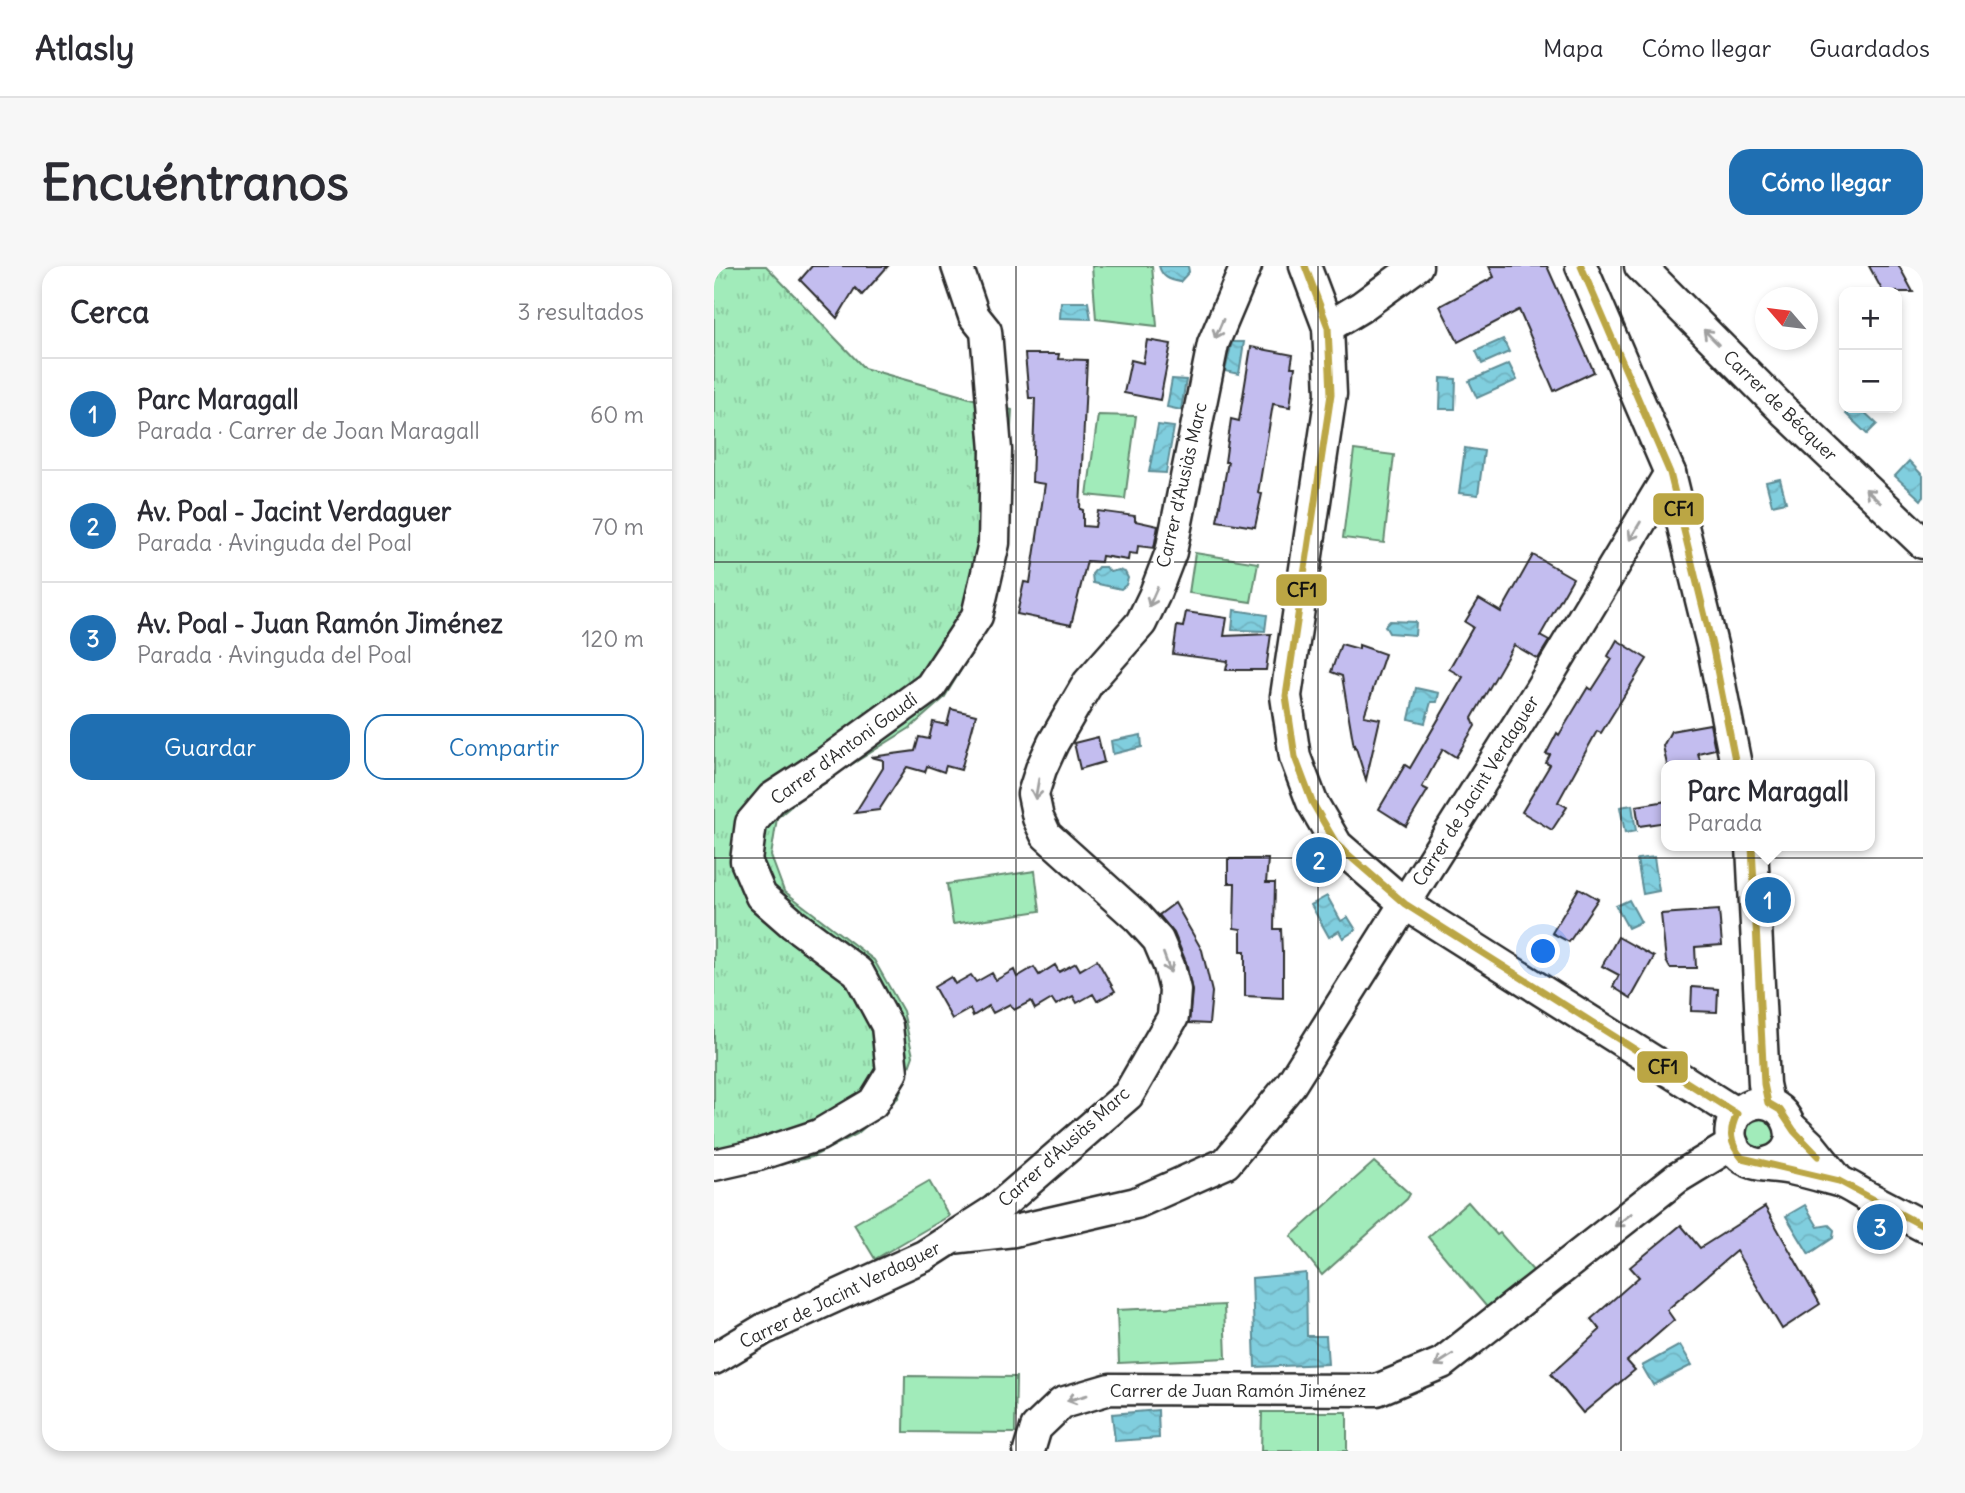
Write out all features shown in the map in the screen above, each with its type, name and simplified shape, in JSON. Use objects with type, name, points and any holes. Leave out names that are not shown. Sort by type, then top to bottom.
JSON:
[{"type":"street","name":"Carrer d'Antoni Gaudí","points":[[714,1165],[758,1155],[819,1135],[873,1103],[892,1072],[887,1026],[858,972],[793,924],[761,896],[746,861],[751,823],[772,798],[930,687],[977,616],[994,543],[996,450],[986,331],[974,316],[957,266]]},
{"type":"street","name":"Carrer d'Ausiàs Marc","points":[[952,1238],[994,1210],[1128,1094],[1173,1017],[1175,990],[1158,940],[1137,917],[1046,835],[1038,818],[1033,794],[1053,743],[1088,683],[1141,623],[1154,596],[1171,552],[1213,344],[1245,266]]},
{"type":"street","points":[[1304,266],[1328,327],[1331,394],[1286,696],[1295,757],[1312,802],[1337,845],[1405,904],[1737,1114]]},
{"type":"street","points":[[1328,327],[1361,307],[1417,266]]},
{"type":"street","points":[[1581,266],[1670,472],[1713,649],[1734,760]]},
{"type":"street","name":"Carrer de Bécquer","points":[[1640,266],[1784,411],[1923,543]]},
{"type":"street","name":"Carrer de Jacint Verdaguer","points":[[714,1359],[764,1329],[925,1256],[952,1238],[1014,1231],[1136,1203],[1226,1163],[1291,1084],[1539,691],[1670,472]]},
{"type":"street","points":[[1752,851],[1764,1084],[1768,1103]]},
{"type":"street","points":[[1839,1181],[1810,1145],[1791,1127],[1787,1116],[1778,1108],[1768,1103],[1757,1103],[1745,1106],[1737,1114],[1730,1129],[1732,1144],[1742,1158],[1839,1181],[1923,1226]]},
{"type":"street","points":[[1763,1164],[1779,1158],[1789,1144],[1791,1127]]},
{"type":"street","name":"Carrer de Juan Ramón Jiménez","points":[[1029,1451],[1036,1428],[1062,1403],[1110,1389],[1377,1390],[1442,1363],[1677,1178],[1732,1144]]},
{"type":"green space","points":[[714,266],[766,266],[864,368],[1012,410],[1003,557],[979,640],[944,698],[910,728],[812,789],[777,818],[771,856],[784,891],[874,960],[903,1011],[913,1056],[898,1098],[857,1134],[812,1157],[714,1179]]},
{"type":"green space","points":[[1092,266],[1152,266],[1157,326],[1096,319]]},
{"type":"green space","points":[[1098,415],[1136,416],[1125,499],[1087,495]]},
{"type":"green space","points":[[1354,450],[1394,455],[1384,543],[1343,538]]},
{"type":"green space","points":[[1195,553],[1258,563],[1251,602],[1189,593]]},
{"type":"green space","points":[[1035,871],[1040,911],[953,924],[947,884]]},
{"type":"green space","points":[[1762,1115],[1777,1124],[1777,1141],[1764,1151],[1748,1146],[1743,1130],[1747,1122]]},
{"type":"green space","points":[[1374,1162],[1410,1194],[1322,1275],[1291,1236]]},
{"type":"green space","points":[[929,1181],[949,1216],[875,1259],[854,1224]]},
{"type":"green space","points":[[1468,1202],[1536,1274],[1491,1312],[1428,1237]]},
{"type":"green space","points":[[1224,1305],[1226,1358],[1119,1363],[1117,1310]]},
{"type":"green space","points":[[905,1376],[1016,1377],[1015,1433],[904,1432]]},
{"type":"green space","points":[[1262,1412],[1347,1412],[1347,1451],[1261,1451]]},
{"type":"water","points":[[1159,266],[1188,266],[1189,272],[1180,282],[1166,277]]},
{"type":"water","points":[[1061,302],[1088,302],[1091,319],[1060,318]]},
{"type":"water","points":[[1503,339],[1509,352],[1482,364],[1476,351]]},
{"type":"water","points":[[1232,342],[1244,342],[1239,374],[1225,371]]},
{"type":"water","points":[[1509,364],[1517,380],[1477,398],[1469,381]]},
{"type":"water","points":[[1441,378],[1456,379],[1455,409],[1440,409]]},
{"type":"water","points":[[1172,379],[1186,380],[1181,410],[1167,407]]},
{"type":"water","points":[[1865,413],[1877,424],[1867,434],[1846,414]]},
{"type":"water","points":[[1158,425],[1174,427],[1166,473],[1149,472]]},
{"type":"water","points":[[1465,448],[1484,451],[1478,495],[1459,493]]},
{"type":"water","points":[[1909,461],[1923,476],[1921,500],[1895,476]]},
{"type":"water","points":[[1780,479],[1786,502],[1772,505],[1766,482]]},
{"type":"water","points":[[1098,567],[1106,567],[1110,572],[1125,572],[1128,578],[1126,585],[1121,589],[1093,583],[1092,574]]},
{"type":"water","points":[[1234,610],[1267,615],[1265,631],[1232,630]]},
{"type":"water","points":[[1390,621],[1416,622],[1415,635],[1389,633],[1385,626]]},
{"type":"water","points":[[1416,688],[1439,693],[1437,702],[1431,702],[1425,723],[1409,719]]},
{"type":"water","points":[[1141,735],[1142,747],[1113,754],[1111,741]]},
{"type":"water","points":[[1632,805],[1636,831],[1625,833],[1620,807]]},
{"type":"water","points":[[1654,857],[1659,891],[1643,894],[1637,859]]},
{"type":"water","points":[[1327,896],[1341,921],[1348,917],[1356,930],[1343,938],[1339,931],[1329,937],[1311,905]]},
{"type":"water","points":[[1629,900],[1641,922],[1628,928],[1616,906]]},
{"type":"water","points":[[1805,1205],[1818,1227],[1829,1225],[1834,1230],[1833,1238],[1809,1254],[1786,1216]]},
{"type":"water","points":[[1306,1273],[1307,1336],[1326,1336],[1328,1364],[1255,1367],[1252,1278]]},
{"type":"water","points":[[1680,1345],[1692,1365],[1653,1385],[1642,1366]]},
{"type":"water","points":[[1158,1410],[1159,1438],[1115,1441],[1112,1414]]},
{"type":"building","points":[[812,266],[888,266],[862,295],[855,288],[837,318],[800,280]]},
{"type":"building","points":[[1489,266],[1547,266],[1594,372],[1554,391],[1519,310],[1458,342],[1440,306],[1494,277]]},
{"type":"building","points":[[1869,266],[1899,266],[1913,292],[1902,292],[1902,287],[1880,287]]},
{"type":"building","points":[[1147,340],[1171,344],[1160,400],[1124,393],[1131,360],[1143,363]]},
{"type":"building","points":[[1251,347],[1293,355],[1291,367],[1295,367],[1290,407],[1273,404],[1258,493],[1262,494],[1255,527],[1217,521],[1228,462],[1225,462],[1231,419],[1239,421]]},
{"type":"building","points":[[1025,354],[1059,354],[1058,359],[1087,360],[1080,509],[1083,510],[1083,526],[1095,527],[1098,511],[1135,516],[1135,521],[1158,526],[1154,548],[1138,546],[1137,554],[1129,553],[1128,560],[1102,556],[1101,562],[1087,561],[1071,625],[1017,614],[1024,582],[1030,583],[1045,484],[1032,482],[1035,398],[1029,398]]},
{"type":"building","points":[[1533,555],[1573,578],[1540,636],[1549,641],[1538,659],[1514,645],[1472,718],[1475,726],[1456,757],[1443,749],[1422,787],[1428,790],[1406,826],[1379,809],[1405,765],[1410,768],[1463,677],[1449,669],[1473,627],[1465,622],[1479,599],[1501,612]]},
{"type":"building","points":[[1186,612],[1227,618],[1224,636],[1271,634],[1266,670],[1226,670],[1228,661],[1173,654],[1177,626],[1183,627]]},
{"type":"building","points":[[1617,640],[1647,659],[1601,733],[1597,731],[1558,802],[1567,807],[1552,830],[1522,812],[1550,765],[1546,763],[1550,755],[1546,754],[1557,733],[1559,735],[1588,687],[1592,690],[1612,659],[1608,656]]},
{"type":"building","points":[[1341,644],[1359,649],[1359,645],[1385,654],[1364,716],[1380,719],[1366,780],[1355,745],[1354,747],[1342,676],[1331,672]]},
{"type":"building","points":[[951,709],[976,715],[961,770],[946,766],[944,772],[927,766],[925,772],[907,767],[879,810],[855,813],[883,768],[883,760],[871,757],[915,751],[919,737],[929,739],[933,722],[947,725]]},
{"type":"building","points":[[1710,724],[1715,749],[1698,753],[1700,760],[1666,760],[1663,746],[1671,731]]},
{"type":"building","points":[[1098,737],[1104,762],[1080,769],[1074,743]]},
{"type":"building","points":[[1661,802],[1661,823],[1639,826],[1636,806]]},
{"type":"building","points":[[1228,859],[1268,859],[1266,883],[1275,883],[1274,929],[1281,929],[1283,998],[1245,996],[1245,951],[1241,951],[1241,929],[1234,928],[1235,883],[1228,883]]},
{"type":"building","points":[[1579,888],[1598,899],[1569,942],[1552,933]]},
{"type":"building","points":[[1175,903],[1202,950],[1212,992],[1209,1024],[1189,1023],[1192,991],[1186,962],[1174,933],[1159,915]]},
{"type":"building","points":[[1719,910],[1722,945],[1695,947],[1696,968],[1670,968],[1666,961],[1661,914]]},
{"type":"building","points":[[1618,937],[1654,957],[1631,998],[1613,987],[1619,975],[1602,966]]},
{"type":"building","points":[[1097,960],[1115,991],[1097,1001],[1093,994],[1077,1003],[1073,996],[1056,1005],[1052,999],[1035,1009],[1031,1001],[1014,1010],[1010,1004],[993,1013],[989,1006],[973,1016],[970,1009],[952,1019],[934,987],[951,977],[955,984],[971,975],[976,982],[992,973],[996,980],[1014,970],[1017,977],[1034,967],[1039,975],[1055,965],[1059,972],[1076,963],[1080,970]]},
{"type":"building","points":[[1692,987],[1718,989],[1717,1012],[1691,1011]]},
{"type":"building","points":[[1765,1207],[1820,1304],[1782,1329],[1736,1251],[1667,1310],[1674,1320],[1627,1361],[1635,1370],[1583,1413],[1551,1374],[1600,1330],[1591,1319],[1639,1277],[1630,1267],[1681,1225],[1700,1248]]},
{"type":"transit line","name":"CF1","points":[[1305,266],[1328,327],[1331,394],[1286,696],[1295,757],[1312,802],[1337,845],[1405,904],[1737,1114],[1732,1137],[1742,1158],[1839,1181],[1923,1226]]},
{"type":"transit line","name":"CF1","points":[[1581,266],[1670,473],[1713,649],[1735,760]]},
{"type":"transit line","name":"CF1","points":[[1752,851],[1764,1084],[1768,1103],[1780,1110],[1794,1131],[1818,1156]]},
{"type":"place","name":"Av. Poal - Jacint Verdaguer","points":[[1319,860]]},
{"type":"place","name":"Parc Maragall","points":[[1768,900]]},
{"type":"place","name":"Av. Poal - Juan Ramón Jiménez","points":[[1880,1227]]}]
